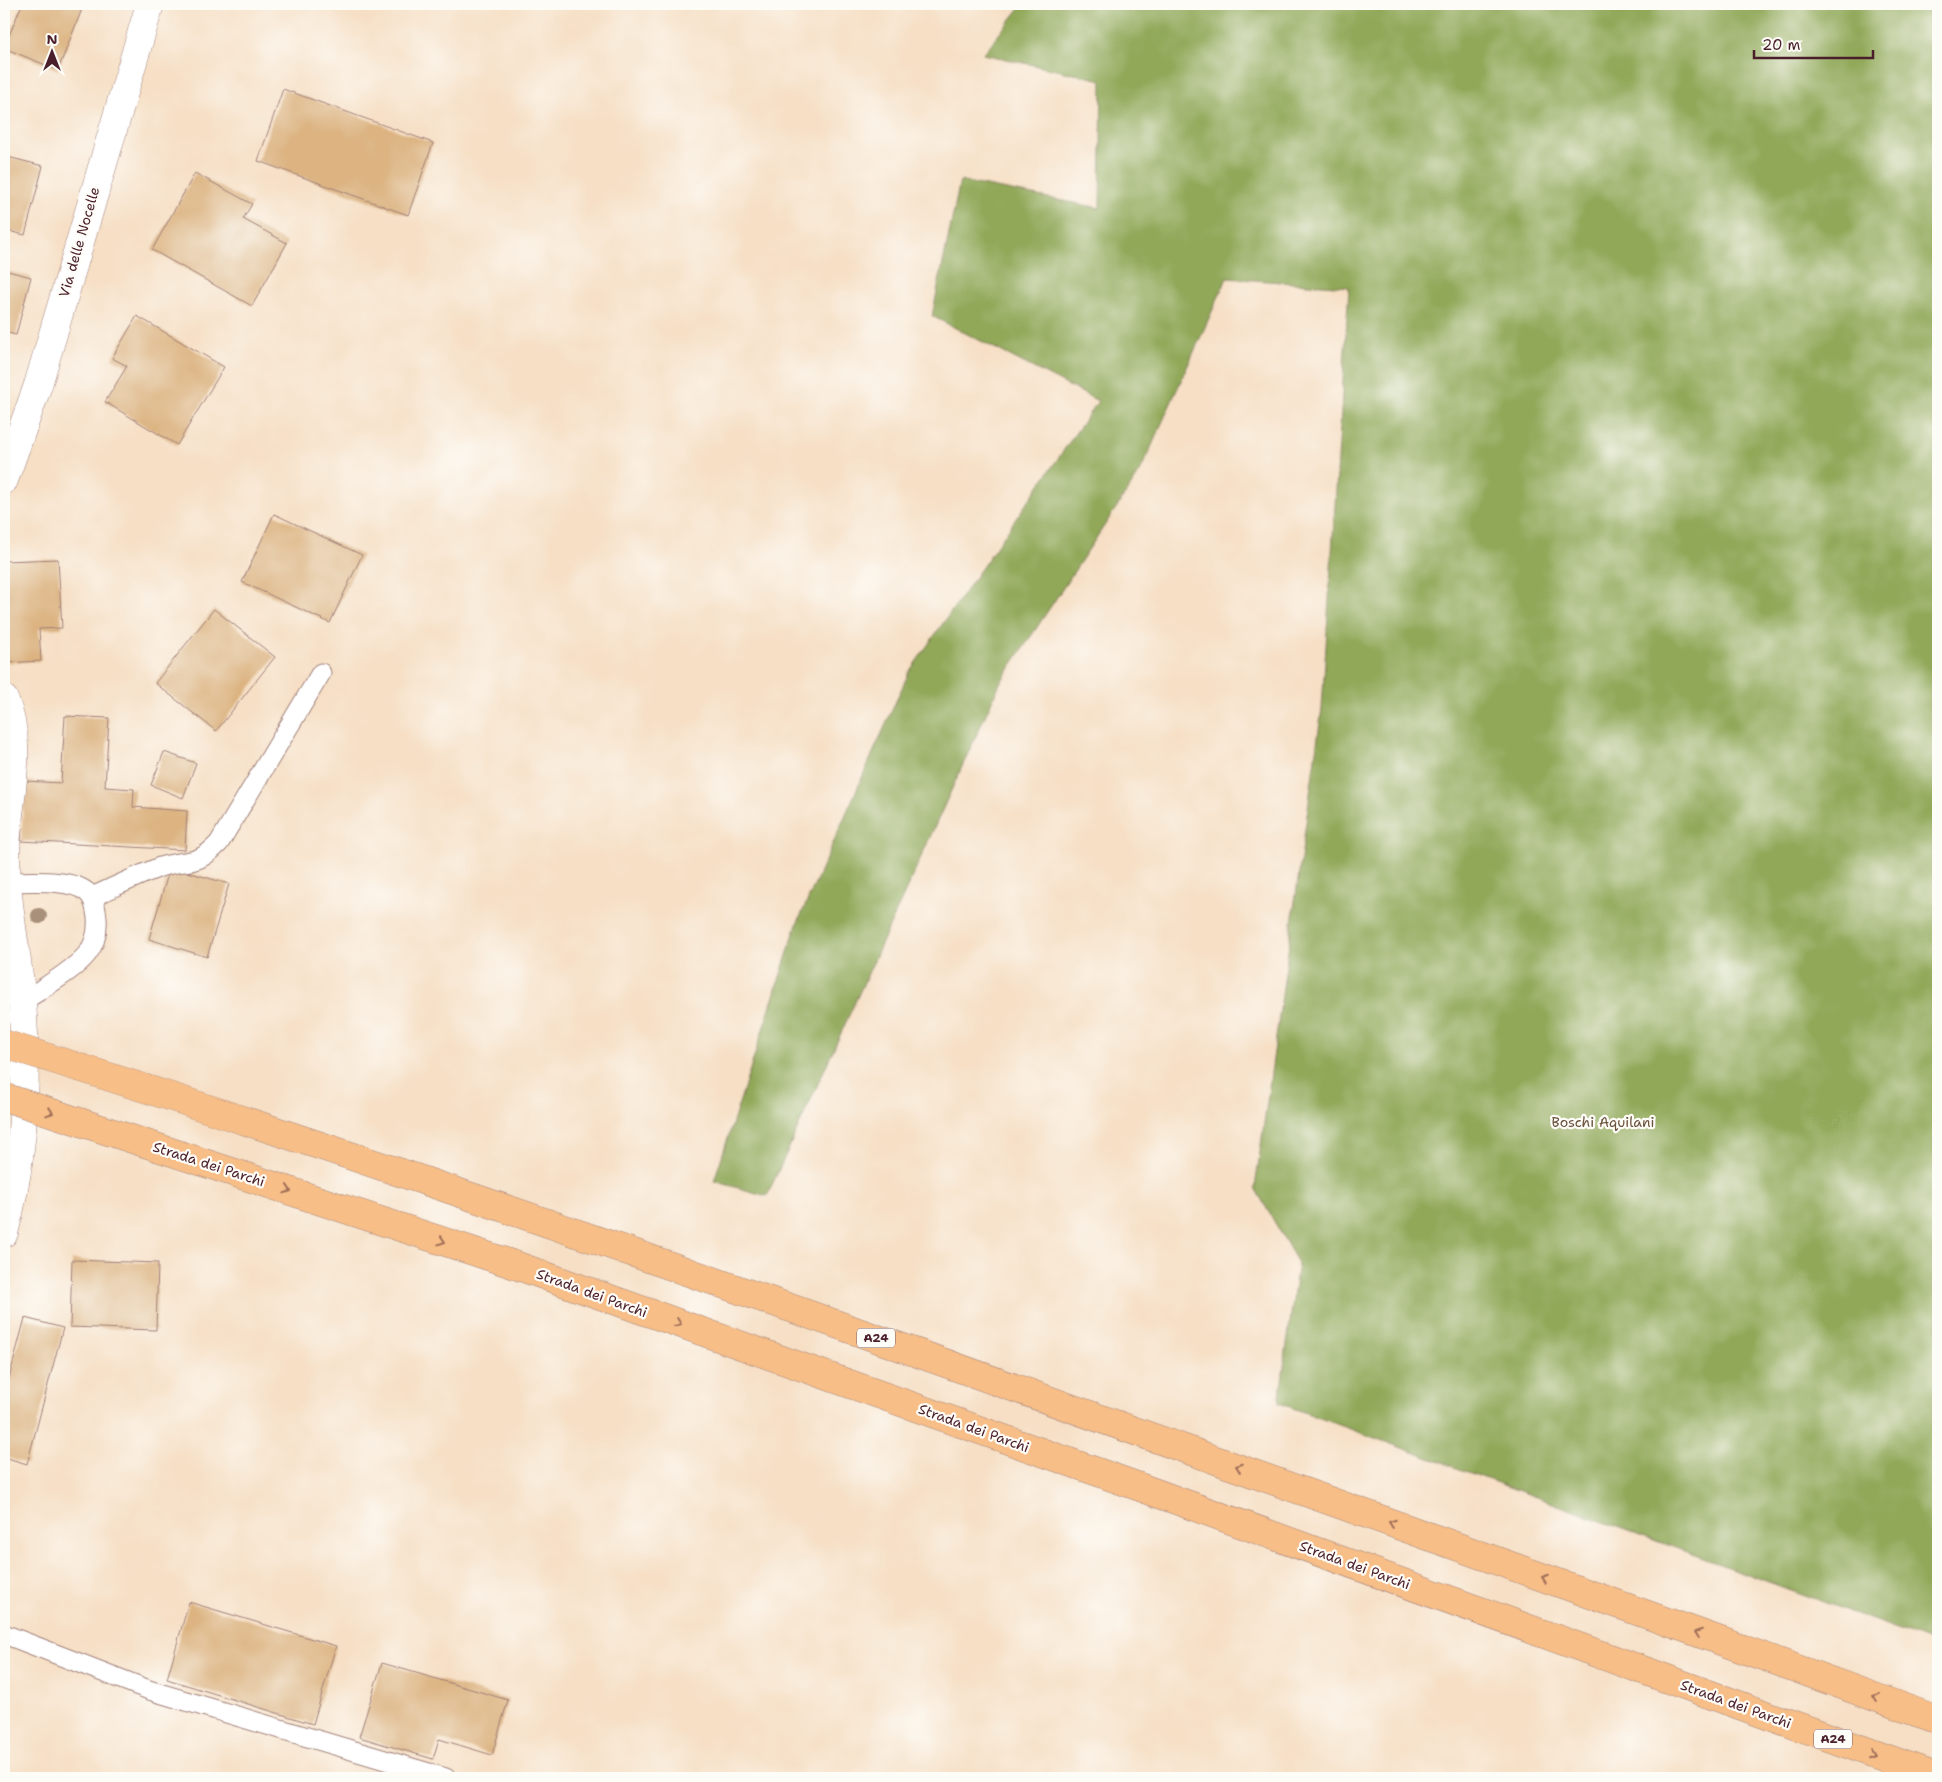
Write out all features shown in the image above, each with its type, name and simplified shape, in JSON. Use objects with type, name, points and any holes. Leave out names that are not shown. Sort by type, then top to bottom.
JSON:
[{"type":"highway","name":"A24","points":[[4,1044],[114,1078],[533,1217],[1156,1437],[1938,1720]]},
{"type":"highway","name":"Strada dei Parchi","points":[[4,1097],[515,1265],[1127,1482],[1938,1777]]},
{"type":"street","name":"Via delle Nocelle","points":[[6,464],[38,384],[150,4]]},
{"type":"street","points":[[4,699],[10,714],[15,741],[7,825],[7,882],[21,998],[24,1054],[24,1109],[16,1181],[4,1233]]},
{"type":"lane","points":[[92,898],[160,867],[193,861],[211,852],[219,843],[321,674]]},
{"type":"lane","points":[[7,882],[73,885],[88,892],[96,911],[97,927],[92,945],[86,955],[39,991],[31,996],[21,998]]},
{"type":"lane","points":[[4,1634],[150,1690],[446,1778]]},
{"type":"green space","name":"Boschi Aquilani","points":[[1023,4],[1938,4],[1938,1644],[1279,1403],[1298,1263],[1255,1188],[1322,708],[1349,287],[1227,278],[1140,472],[1000,683],[767,1196],[714,1181],[797,924],[909,672],[1098,401],[932,316],[960,181],[1100,208],[1102,80],[983,54]]},
{"type":"building","points":[[22,4],[84,4],[58,70],[4,48]]},
{"type":"building","points":[[283,89],[433,143],[408,215],[258,161]]},
{"type":"building","points":[[4,156],[43,166],[25,235],[4,230]]},
{"type":"building","points":[[195,173],[252,204],[243,219],[287,243],[252,306],[152,250]]},
{"type":"building","points":[[4,270],[31,277],[16,335],[4,332]]},
{"type":"building","points":[[137,316],[224,367],[177,445],[105,402],[127,366],[112,358]]},
{"type":"building","points":[[274,514],[362,555],[330,623],[242,582]]},
{"type":"building","points":[[58,559],[62,628],[39,629],[41,661],[4,663],[4,561]]},
{"type":"building","points":[[214,609],[275,657],[216,731],[155,683]]},
{"type":"building","points":[[65,716],[109,718],[105,787],[134,789],[133,807],[187,811],[185,850],[21,841],[25,781],[61,783]]},
{"type":"building","points":[[164,752],[196,763],[183,798],[151,785]]},
{"type":"building","points":[[170,867],[229,884],[207,957],[149,939]]},
{"type":"building","points":[[72,1260],[158,1263],[156,1330],[70,1327]]},
{"type":"building","points":[[25,1318],[63,1328],[27,1464],[4,1457],[4,1397]]},
{"type":"building","points":[[189,1602],[336,1646],[313,1724],[167,1679]]},
{"type":"building","points":[[382,1663],[508,1700],[492,1755],[439,1739],[433,1759],[359,1737]]}]
